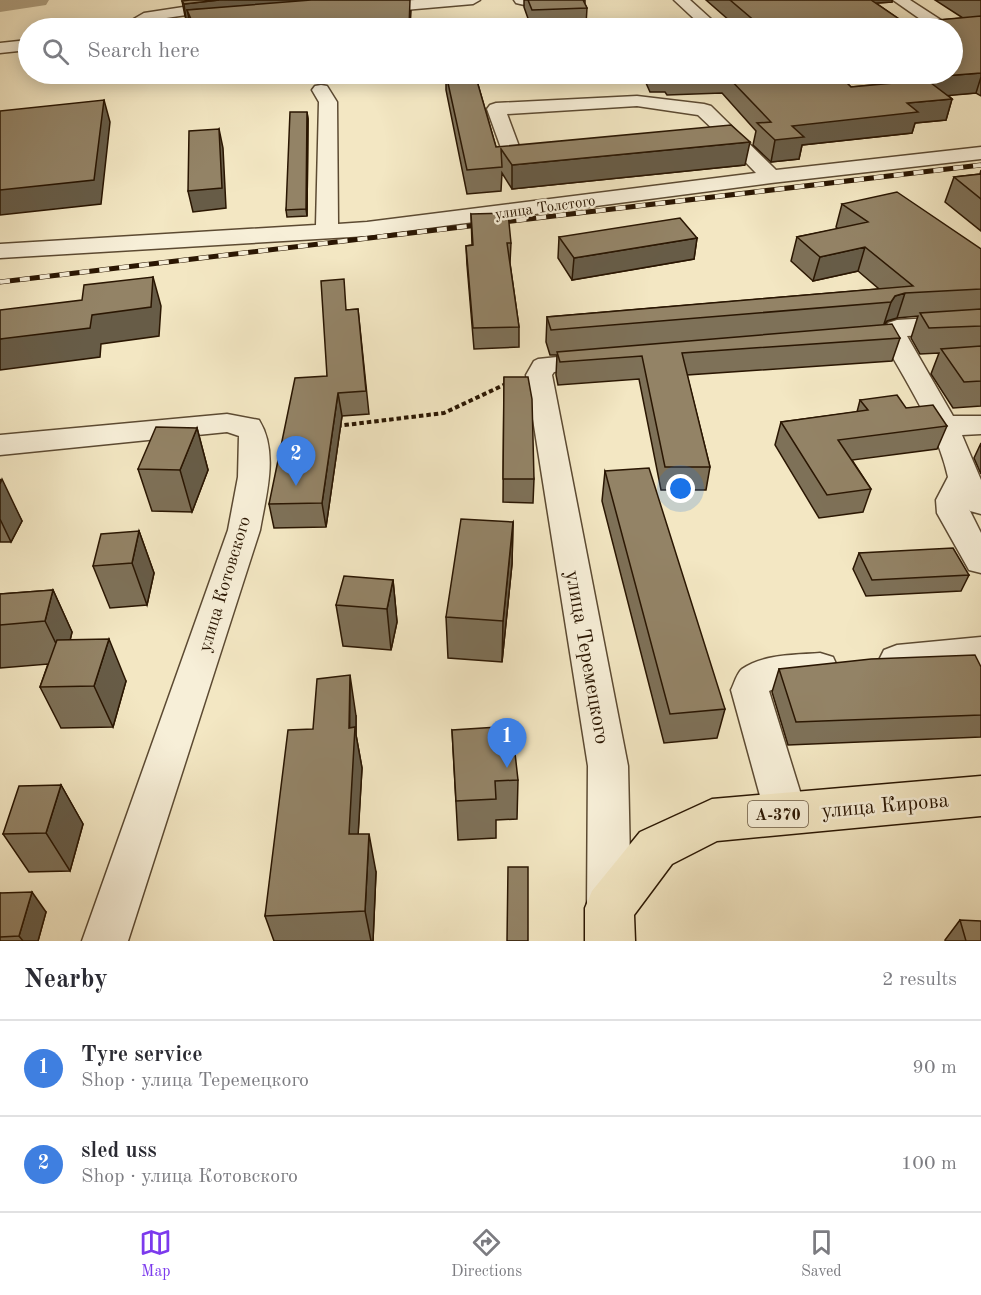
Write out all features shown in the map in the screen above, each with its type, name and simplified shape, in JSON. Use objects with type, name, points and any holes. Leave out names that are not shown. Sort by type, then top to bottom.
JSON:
[{"type":"highway","name":"улица Кирова","points":[[610,924],[656,848],[712,820],[981,796]]},
{"type":"street","points":[[145,18],[149,15],[260,0]]},
{"type":"street","points":[[358,9],[473,0]]},
{"type":"street","points":[[521,0],[532,3],[572,0]]},
{"type":"street","points":[[681,0],[702,18]]},
{"type":"street","points":[[900,0],[927,18]]},
{"type":"street","points":[[963,25],[981,24]]},
{"type":"street","points":[[0,48],[18,46]]},
{"type":"street","points":[[321,90],[328,102],[327,232]]},
{"type":"street","points":[[557,152],[512,155],[496,109],[637,101],[704,110],[771,177]]},
{"type":"street","points":[[695,142],[736,141]]},
{"type":"street","name":"улица Толстого","points":[[0,251],[327,232],[440,221],[771,177],[981,153]]},
{"type":"street","points":[[981,323],[897,328],[882,337],[922,364],[963,477],[981,503]]},
{"type":"street","points":[[543,370],[622,359]]},
{"type":"street","name":"улица Теремецкого","points":[[543,370],[608,766],[610,924]]},
{"type":"street","name":"улица Котовского","points":[[0,445],[227,423],[249,427],[254,434],[253,474],[244,530],[105,941]]},
{"type":"street","points":[[944,426],[981,425]]},
{"type":"street","points":[[963,477],[951,500],[953,513],[981,561]]},
{"type":"street","points":[[786,814],[750,690],[754,681],[771,673],[981,652]]},
{"type":"path","points":[[334,426],[444,413],[543,370]]},
{"type":"building","points":[[219,0],[184,4],[182,1]]},
{"type":"building","points":[[311,0],[410,0],[409,18],[191,18],[187,10]]},
{"type":"building","points":[[528,0],[583,0],[587,8],[532,10]]},
{"type":"building","points":[[730,0],[871,0],[898,18],[751,18]]},
{"type":"building","points":[[981,16],[981,73],[963,74],[963,18],[959,18]]},
{"type":"building","points":[[448,84],[478,84],[496,147],[731,125],[750,142],[512,165],[501,149],[502,167],[467,170]]},
{"type":"building","points":[[735,84],[848,84],[851,87],[932,84],[952,99],[907,103],[918,112],[792,126],[804,137],[775,140],[757,123],[771,122]]},
{"type":"building","points":[[104,100],[94,180],[0,190],[0,111]]},
{"type":"building","points":[[290,112],[307,112],[306,209],[286,210]]},
{"type":"building","points":[[219,129],[222,188],[188,191],[189,131]]},
{"type":"building","points":[[981,174],[981,199],[954,177]]},
{"type":"building","points":[[897,192],[981,249],[981,289],[905,293],[895,296],[891,302],[551,330],[547,317],[913,286],[865,247],[820,257],[797,237],[868,222],[842,204]]},
{"type":"building","points":[[508,213],[511,243],[507,243],[519,327],[473,328],[466,246],[473,245],[471,214]]},
{"type":"building","points":[[680,218],[697,238],[574,258],[559,237]]},
{"type":"building","points":[[153,277],[151,307],[92,315],[90,328],[0,339],[0,310],[82,300],[84,285]]},
{"type":"building","points":[[344,279],[346,310],[358,309],[366,391],[338,393],[322,503],[269,504],[295,378],[327,376],[321,281]]},
{"type":"building","points":[[981,309],[981,326],[929,328],[920,313]]},
{"type":"building","points":[[892,324],[900,338],[682,353],[710,467],[665,467],[642,356],[560,362],[557,352]]},
{"type":"building","points":[[981,346],[981,381],[964,382],[941,349]]},
{"type":"building","points":[[504,377],[528,377],[532,399],[534,479],[503,479]]},
{"type":"building","points":[[897,395],[906,408],[933,405],[947,426],[838,440],[871,489],[827,495],[781,422],[868,410],[860,400]]},
{"type":"building","points":[[156,427],[197,428],[180,470],[138,469]]},
{"type":"building","points":[[649,468],[725,709],[670,714],[605,471]]},
{"type":"building","points":[[461,519],[513,522],[503,621],[446,617]]},
{"type":"building","points":[[139,531],[132,563],[93,566],[101,534]]},
{"type":"building","points":[[953,548],[969,575],[872,580],[859,553]]},
{"type":"building","points":[[344,576],[393,580],[387,609],[336,605]]},
{"type":"building","points":[[53,590],[45,621],[0,625],[0,594]]},
{"type":"building","points":[[109,639],[94,686],[40,687],[57,640]]},
{"type":"building","points":[[975,655],[981,667],[981,715],[796,722],[779,669],[871,659]]},
{"type":"building","points":[[350,675],[349,728],[355,727],[349,834],[369,834],[365,911],[265,916],[288,730],[313,729],[317,679]]},
{"type":"building","points":[[512,726],[518,780],[495,781],[496,799],[456,801],[452,730]]},
{"type":"building","points":[[61,785],[46,833],[3,834],[19,786]]},
{"type":"building","points":[[508,867],[528,867],[528,941],[507,941]]},
{"type":"building","points":[[32,892],[19,936],[0,937],[0,893]]},
{"type":"building","points":[[960,920],[981,921],[981,941],[966,941]]},
{"type":"waterway","points":[[0,5],[38,0]]},
{"type":"railway","points":[[0,282],[981,165]]},
{"type":"place","name":"sled uss","points":[[296,486]]},
{"type":"place","name":"Tyre service","points":[[507,768]]}]
